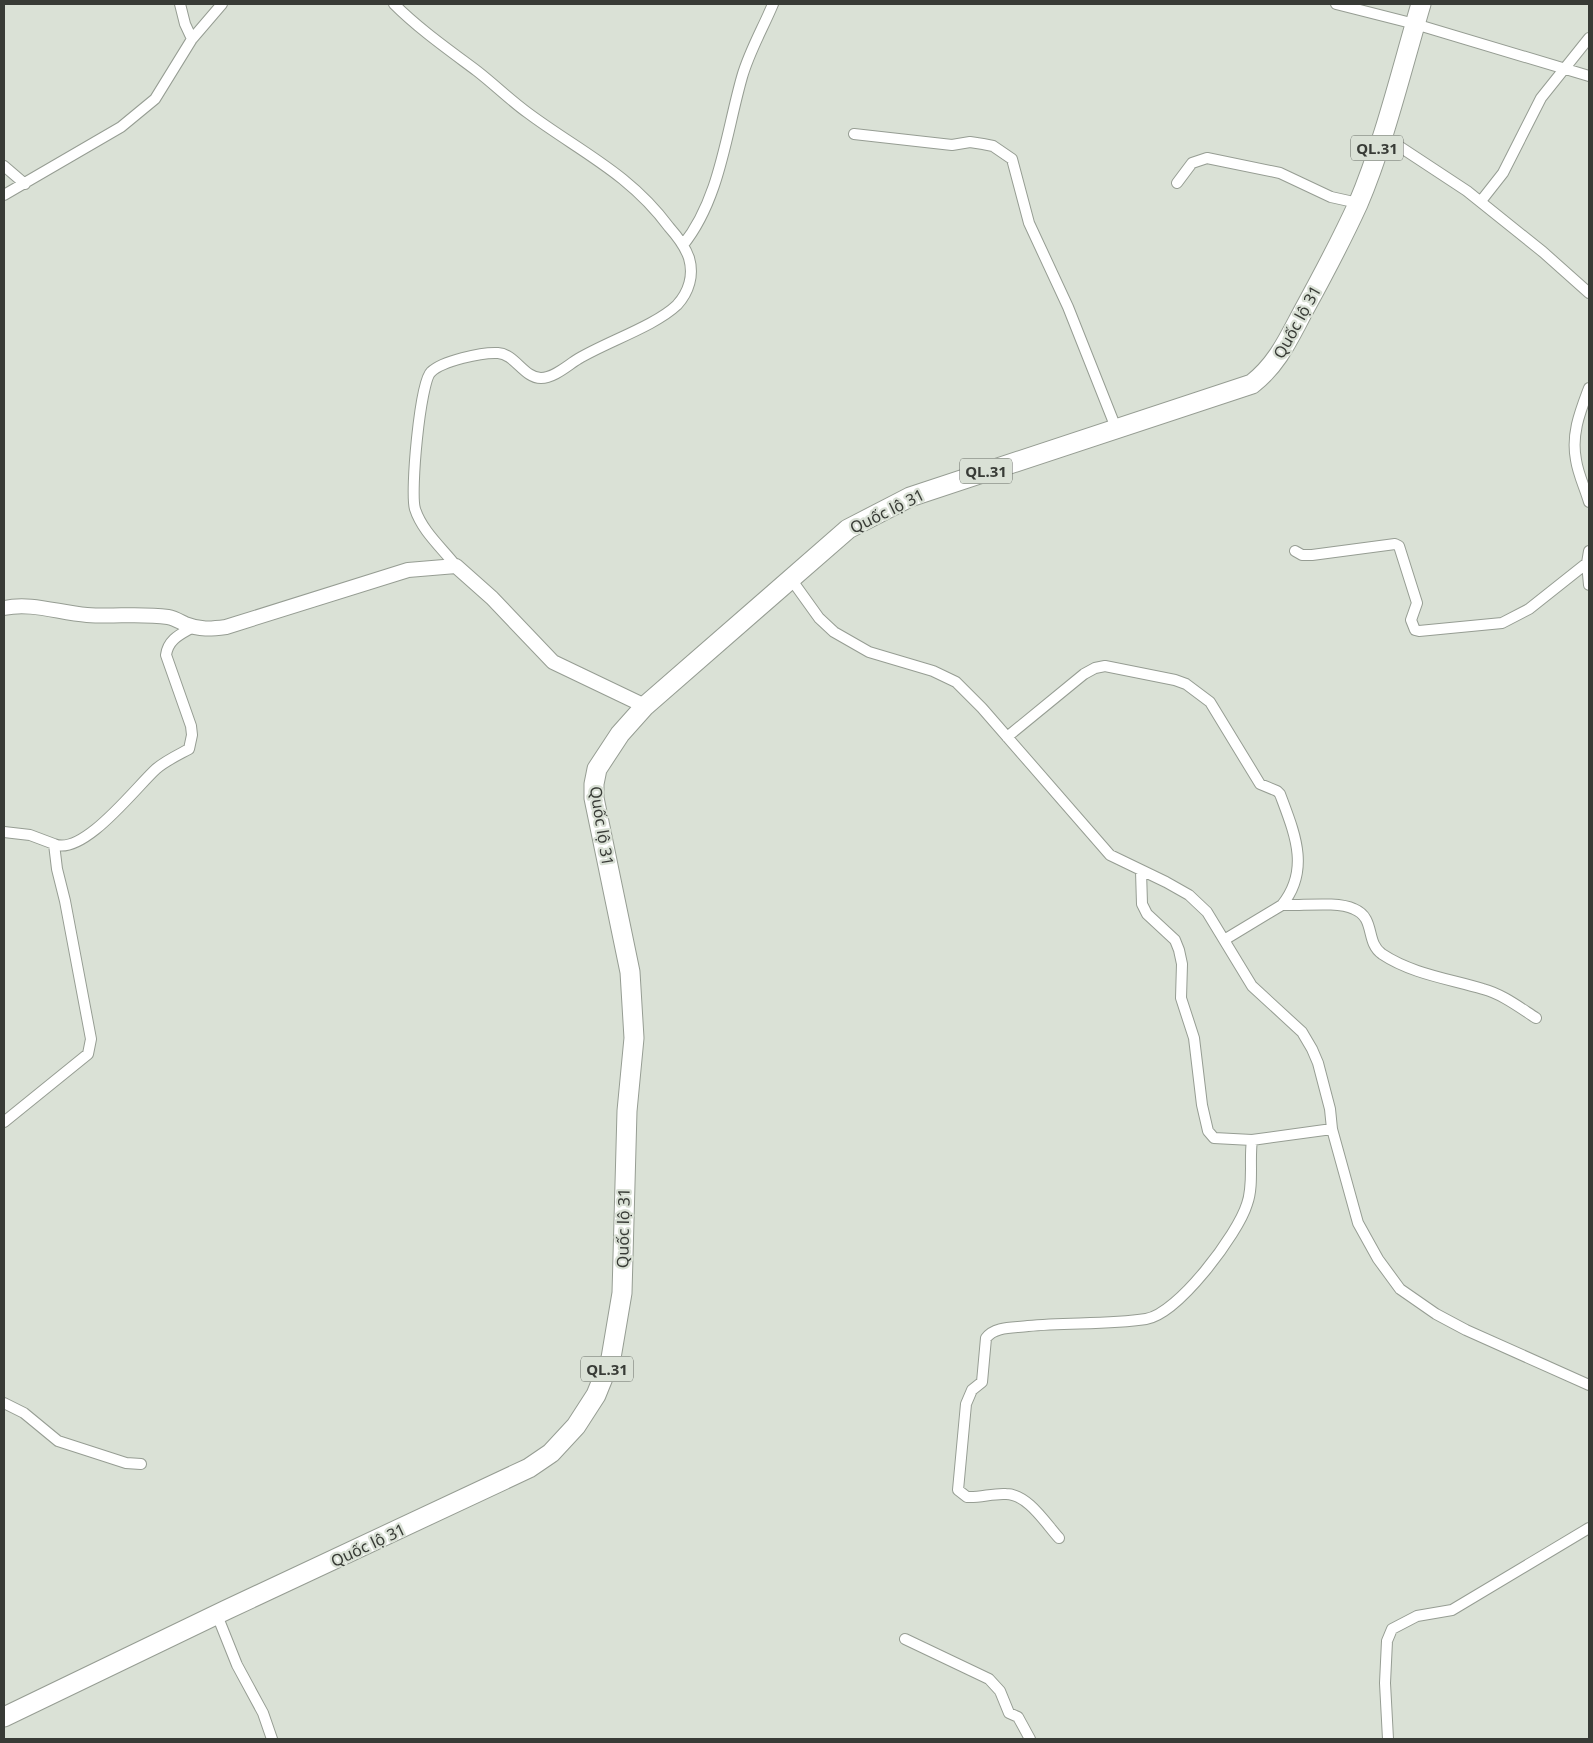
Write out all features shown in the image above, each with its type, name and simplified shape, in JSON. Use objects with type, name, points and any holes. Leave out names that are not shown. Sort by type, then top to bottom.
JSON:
[{"type":"highway","name":"Quốc lộ 31","points":[[4,1717],[529,1468],[551,1453],[576,1426],[596,1395],[611,1358],[622,1293],[626,1111],[634,1038],[630,972],[594,798],[597,769],[605,755],[620,734],[645,706],[672,685],[848,529],[910,497],[1252,384],[1267,372],[1277,359],[1317,286],[1358,203],[1382,135],[1421,4]]},
{"type":"street","points":[[180,4],[192,39]]},
{"type":"street","points":[[4,195],[121,127],[155,98],[192,39],[222,4]]},
{"type":"street","points":[[394,4],[528,113],[634,186],[684,245],[692,271],[691,282],[676,306],[644,326],[585,355],[550,376],[540,378],[533,376],[510,357],[498,353],[458,360],[430,372],[425,381],[418,426],[413,499],[418,518],[428,533],[456,566],[492,598],[553,662],[645,706]]},
{"type":"street","points":[[684,245],[702,216],[716,177],[742,75],[774,4]]},
{"type":"street","points":[[1336,4],[1415,24],[1589,76]]},
{"type":"street","points":[[1481,201],[1503,173],[1541,98],[1589,38]]},
{"type":"street","points":[[854,134],[952,145],[970,142],[983,144],[993,146],[1012,159],[1029,223],[1068,307],[1116,428]]},
{"type":"street","points":[[1382,135],[1481,201],[1589,293]]},
{"type":"street","points":[[1177,183],[1192,163],[1207,158],[1280,173],[1330,197],[1358,203]]},
{"type":"street","points":[[4,166],[25,184]]},
{"type":"street","points":[[1589,388],[1578,419],[1574,438],[1576,462],[1589,502]]},
{"type":"street","points":[[1295,551],[1302,555],[1312,555],[1370,546],[1395,544],[1399,546],[1417,603],[1411,620],[1415,630],[1419,631],[1502,623],[1529,609],[1587,564]]},
{"type":"street","points":[[1589,552],[1587,564],[1589,585]]},
{"type":"street","points":[[4,608],[15,605],[88,615],[146,614],[172,618],[193,627],[210,630],[226,627],[408,570],[456,566]]},
{"type":"street","points":[[791,578],[819,618],[834,632],[869,652],[933,671],[956,682],[1007,737],[1110,855],[1166,882],[1200,903],[1252,986],[1293,1024],[1310,1044],[1318,1063],[1330,1109],[1332,1129],[1358,1223],[1378,1259],[1400,1289],[1436,1314],[1466,1330],[1589,1385]]},
{"type":"street","points":[[4,832],[30,835],[61,847],[69,845],[106,820],[158,767],[189,749],[192,735],[191,726],[166,655],[169,644],[174,638],[193,627]]},
{"type":"street","points":[[1007,737],[1084,674],[1095,668],[1105,666],[1186,684],[1202,695],[1217,711],[1230,737],[1260,784],[1276,790],[1280,794],[1299,856],[1288,897],[1282,905],[1224,940]]},
{"type":"street","points":[[4,1122],[84,1060],[91,1046],[65,901],[57,869],[54,844]]},
{"type":"street","points":[[1141,871],[1142,904],[1147,914],[1175,940],[1179,950],[1182,964],[1181,998],[1194,1038],[1202,1105],[1208,1131],[1214,1138],[1252,1140],[1332,1129]]},
{"type":"street","points":[[1282,905],[1352,907],[1363,913],[1368,921],[1372,942],[1382,954],[1442,979],[1498,994],[1536,1018]]},
{"type":"street","points":[[1059,1538],[1025,1501],[1017,1496],[1007,1494],[967,1497],[958,1490],[966,1404],[972,1390],[982,1382],[986,1338],[994,1330],[1052,1323],[1091,1323],[1148,1319],[1176,1302],[1188,1291],[1231,1236],[1243,1217],[1248,1202],[1252,1140]]},
{"type":"street","points":[[4,1403],[24,1413],[58,1441],[126,1463],[141,1464]]},
{"type":"street","points":[[1388,1739],[1385,1684],[1387,1641],[1392,1629],[1417,1616],[1452,1610],[1589,1528]]},
{"type":"street","points":[[217,1615],[237,1664],[263,1713],[272,1739]]},
{"type":"street","points":[[904,1639],[989,1679],[1000,1691],[1009,1713],[1018,1717],[1030,1739]]}]
